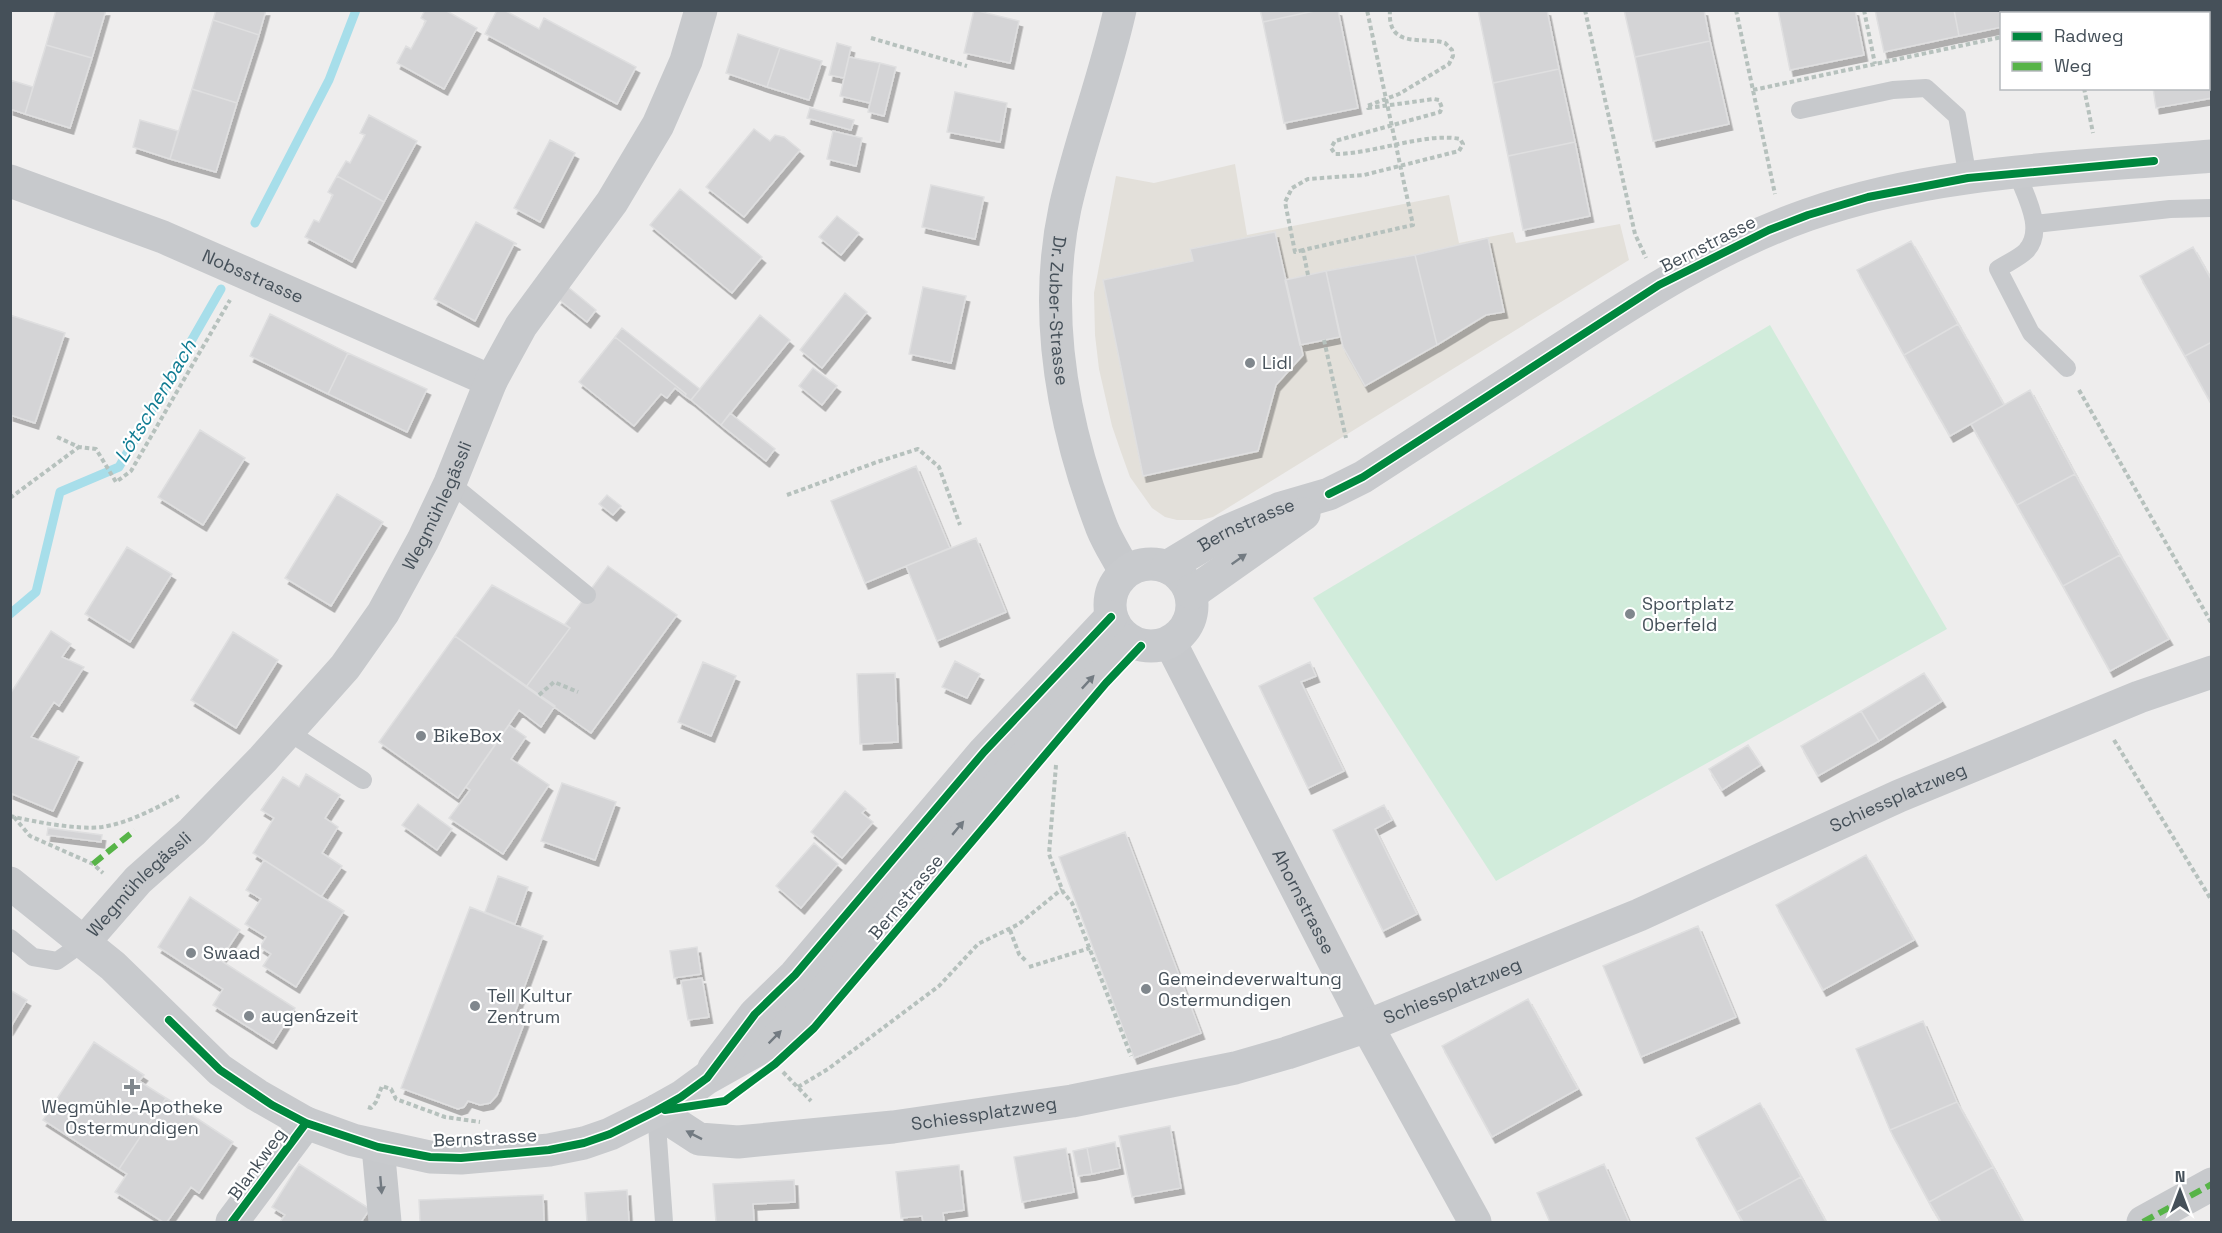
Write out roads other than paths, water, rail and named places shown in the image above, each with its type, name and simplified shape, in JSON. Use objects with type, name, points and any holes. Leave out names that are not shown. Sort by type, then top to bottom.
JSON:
[{"type":"main road","name":"Bernstrasse","points":[[1167,567],[1225,532],[1281,508],[1329,494],[1363,477],[1659,285],[1769,230],[1808,214],[1868,197],[1968,178],[2211,156]]},
{"type":"main road","name":"Bernstrasse","points":[[1192,593],[1329,494]]},
{"type":"main road","points":[[1150,563],[1167,567],[1182,578],[1192,593],[1191,617],[1181,635],[1170,642],[1157,646],[1141,645],[1120,629],[1109,603],[1112,591],[1125,572],[1136,567],[1150,563]]},
{"type":"main road","name":"Bernstrasse","points":[[10,883],[113,966],[220,1070],[257,1095],[306,1123],[378,1147],[430,1157],[461,1158],[549,1150],[584,1143],[610,1134],[656,1111],[681,1097],[707,1078],[755,1014],[795,975],[984,752],[1120,629]]},
{"type":"street","name":"Wegmühlegässli","points":[[84,942],[125,894],[192,832],[263,759],[345,667],[383,613],[423,540],[450,483],[491,381],[521,326],[612,202],[644,150],[674,92],[701,10]]},
{"type":"street","name":"Dr. Zuber-Strasse","points":[[1120,10],[1065,209],[1058,251],[1055,332],[1060,374],[1078,456],[1103,530],[1125,572]]},
{"type":"street","name":"Nobsstrasse","points":[[10,181],[163,237],[491,381]]},
{"type":"street","name":"Ahornstrasse","points":[[1170,642],[1366,1026],[1475,1222]]},
{"type":"street","name":"Schiessplatzweg","points":[[656,1111],[699,1139],[738,1142],[893,1127],[1050,1104],[1235,1068],[1366,1026],[1639,915],[1899,796],[2139,697],[2211,672]]},
{"type":"street","name":"Blankweg","points":[[232,1222],[306,1123]]},
{"type":"street","points":[[378,1147],[384,1222]]},
{"type":"street","points":[[2143,1222],[2211,1184]]},
{"type":"lane","points":[[1800,110],[1893,90],[1926,88],[1957,116],[1968,178]]},
{"type":"lane","points":[[2017,173],[2035,224],[2035,235],[2025,252],[1998,269],[2031,333],[2067,368]]},
{"type":"lane","points":[[2035,224],[2170,209],[2211,208]]},
{"type":"lane","points":[[450,483],[587,595]]},
{"type":"lane","points":[[287,731],[363,780]]},
{"type":"lane","points":[[10,938],[33,957],[57,961],[84,942]]},
{"type":"lane","points":[[656,1111],[664,1222]]},
{"type":"waterway","name":"Lötschenbach","points":[[255,223],[329,80],[356,10]]},
{"type":"waterway","name":"Lötschenbach","points":[[10,614],[36,592],[60,492],[119,467],[221,289]]},
{"type":"place","name":"Lidl","points":[[1250,363]]},
{"type":"place","name":"Sportplatz Oberfeld","points":[[1630,614]]},
{"type":"place","name":"BikeBox","points":[[421,736]]},
{"type":"place","name":"Swaad","points":[[191,953]]},
{"type":"place","name":"Gemeindeverwaltung Ostermundigen","points":[[1146,989]]},
{"type":"place","name":"Tell Kultur Zentrum","points":[[475,1006]]},
{"type":"place","name":"augen&zeit","points":[[249,1016]]},
{"type":"place","name":"Wegmühle-Apotheke Ostermundigen","points":[[132,1087]]}]
